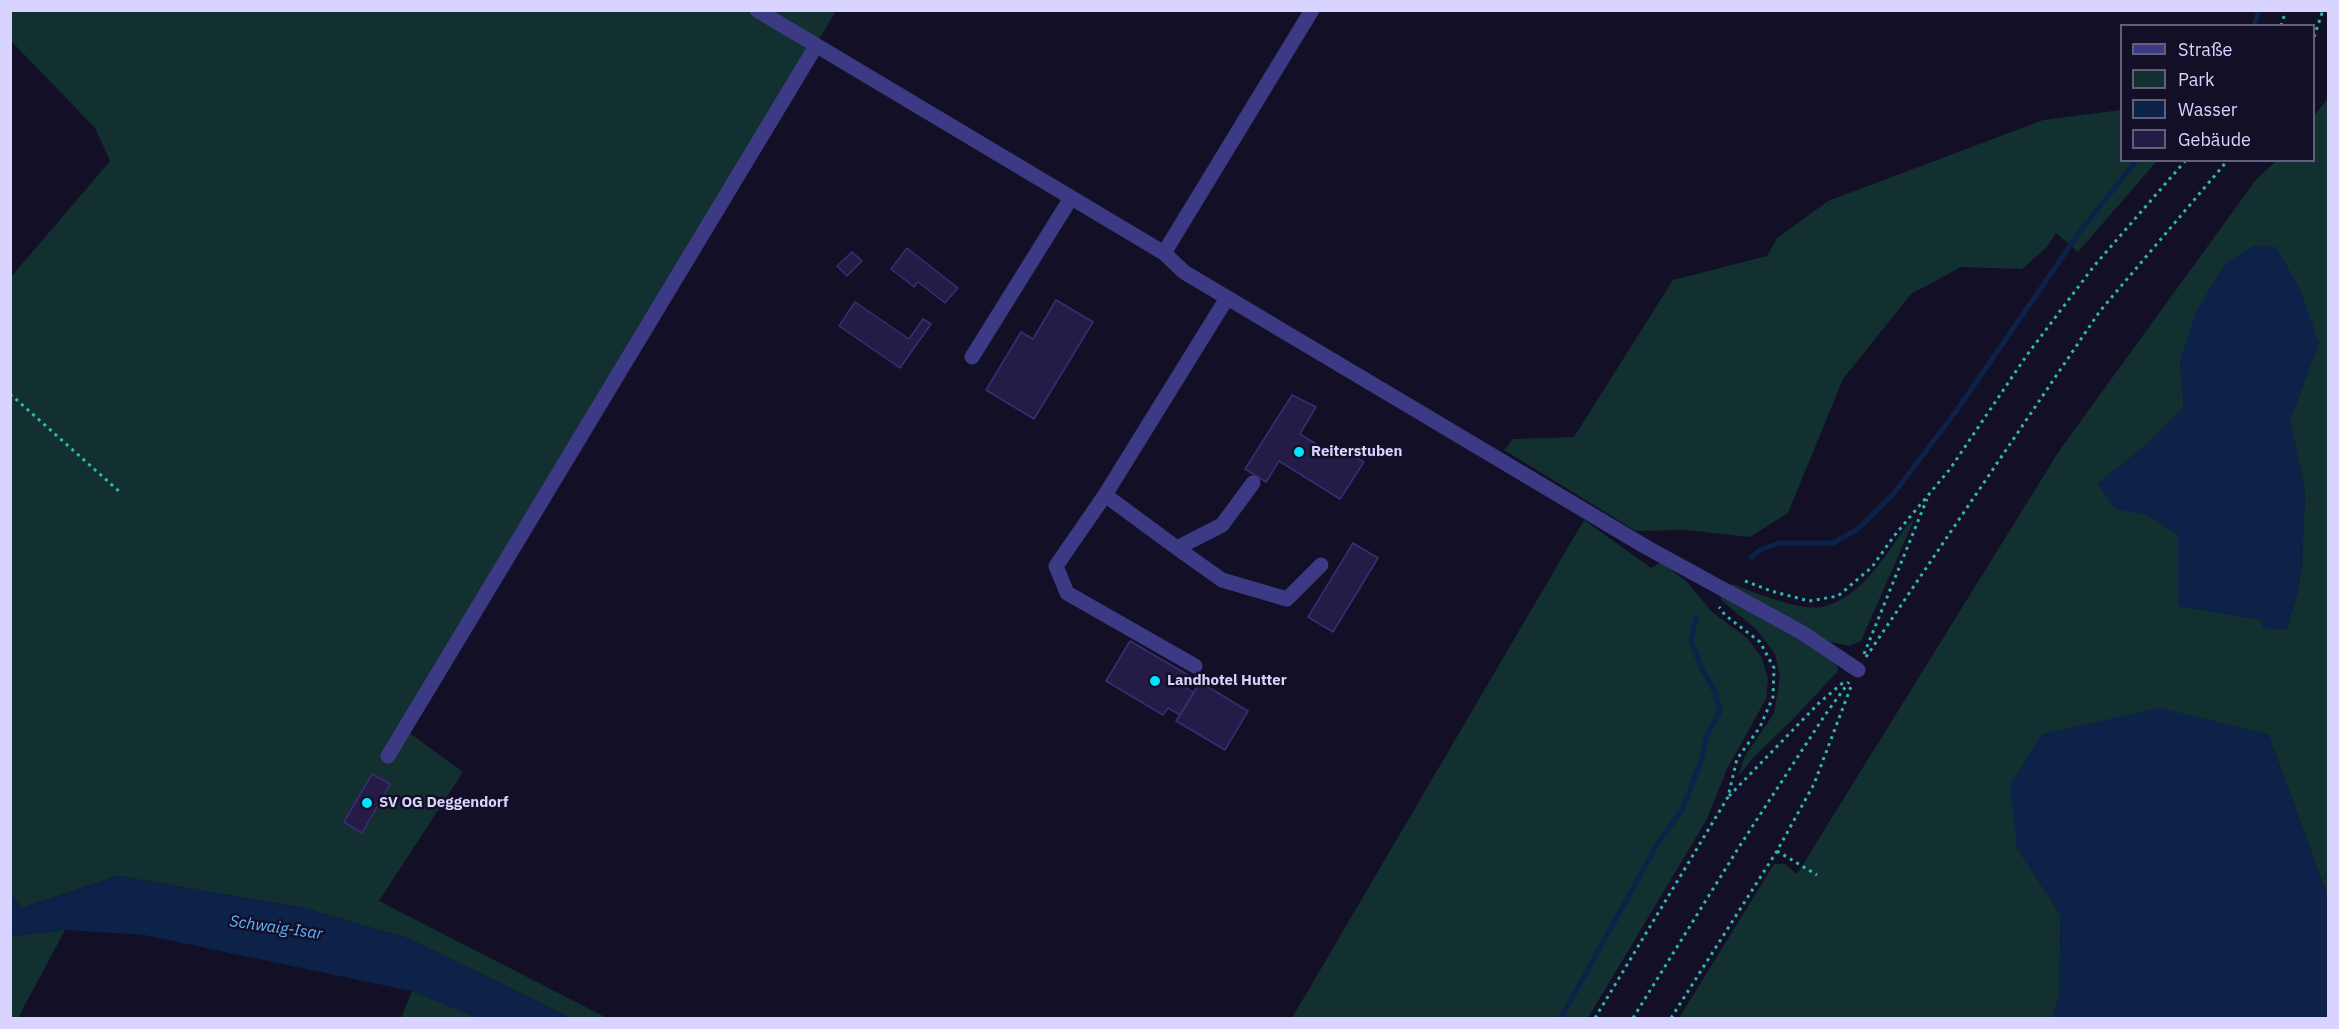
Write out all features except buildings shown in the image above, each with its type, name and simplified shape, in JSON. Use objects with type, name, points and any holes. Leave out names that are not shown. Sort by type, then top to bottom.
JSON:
[{"type":"lane","points":[[758,10],[1164,253],[1184,272],[1227,298],[1698,577],[1801,632],[1858,670]]},
{"type":"lane","points":[[1164,253],[1312,10]]},
{"type":"lane","points":[[388,756],[816,46]]},
{"type":"lane","points":[[972,357],[1071,198]]},
{"type":"lane","points":[[1195,666],[1067,593],[1056,566],[1105,495],[1227,298]]},
{"type":"lane","points":[[1177,548],[1222,525],[1253,483]]},
{"type":"lane","points":[[1105,495],[1222,580],[1287,599],[1321,565]]},
{"type":"path","points":[[2315,32],[2323,10]]},
{"type":"path","points":[[1744,580],[1771,591],[1809,601],[1838,596],[1872,567],[1894,536],[1950,469],[2027,355],[2094,266],[2184,162]]},
{"type":"path","points":[[1633,1018],[1825,714],[1858,670],[1895,611],[2100,311],[2226,162]]},
{"type":"path","points":[[10,394],[121,493]]},
{"type":"path","points":[[1595,1018],[1728,797],[1737,759],[1760,727],[1773,697],[1774,668],[1760,642],[1725,615],[1718,606]]},
{"type":"path","points":[[1671,1018],[1777,851],[1814,784],[1858,670]]},
{"type":"path","points":[[1777,851],[1816,875]]},
{"type":"green space","points":[[10,11],[836,11],[404,729],[463,772],[379,901],[607,1018],[571,1018],[410,939],[300,907],[117,876],[21,908],[11,894],[11,277],[110,161],[95,128],[11,41]]},
{"type":"green space","points":[[2328,98],[2328,897],[2268,734],[2017,848],[2061,915],[2059,995],[2052,1018],[1679,1018],[1774,864],[1785,864],[1797,874],[2059,451],[2255,181],[2275,162],[2315,162],[2315,115]],"holes":[[[2319,342],[2290,420],[2305,492],[2302,563],[2298,592],[2286,630],[2262,620],[2178,606],[2178,535],[2148,515],[2149,442],[2184,407],[2180,360]]]},
{"type":"green space","points":[[2120,110],[2120,162],[2156,162],[2078,252],[2056,233],[2046,248],[2022,269],[1961,267],[1911,294],[1843,379],[1788,513],[1750,537],[1686,530],[1636,531],[1504,450],[1513,439],[1574,437],[1673,280],[1767,256],[1777,238],[1828,201],[2043,120]]},
{"type":"green space","points":[[1584,520],[1651,568],[1661,562],[1687,582],[1712,612],[1747,638],[1762,658],[1768,679],[1766,699],[1727,769],[1707,819],[1588,1018],[1292,1018]]},
{"type":"green space","points":[[1914,520],[1861,641],[1849,646],[1830,642],[1731,588],[1732,584],[1801,606],[1821,607],[1835,602],[1848,595],[1871,574],[1908,524]]},
{"type":"green space","points":[[1721,594],[1819,648],[1836,662],[1838,671],[1754,757],[1738,777],[1745,756],[1774,713],[1780,677],[1775,654],[1757,630],[1721,600]]},
{"type":"green space","points":[[65,930],[18,1018],[11,1018],[11,936]]},
{"type":"green space","points":[[412,991],[479,1018],[401,1018]]},
{"type":"water","points":[[2253,246],[2276,247],[2301,291],[2319,343],[2290,420],[2305,492],[2302,563],[2298,592],[2286,630],[2263,628],[2261,620],[2178,606],[2178,535],[2148,515],[2116,509],[2097,484],[2149,442],[2184,407],[2180,360],[2196,312],[2224,265]]},
{"type":"water","points":[[2160,708],[2268,734],[2328,897],[2328,1018],[2052,1018],[2059,995],[2061,915],[2017,848],[2010,785],[2042,734]]},
{"type":"water","name":"Schwaig-Isar","points":[[117,876],[300,907],[410,939],[571,1018],[479,1018],[411,991],[144,935],[65,930],[11,936],[11,894],[21,908]]},
{"type":"waterway","points":[[2255,24],[2259,10]]},
{"type":"waterway","points":[[1752,557],[1760,550],[1779,543],[1833,543],[1858,529],[1895,492],[1957,410],[2081,230],[2135,162]]},
{"type":"waterway","points":[[1561,1018],[1658,843],[1682,810],[1701,761],[1707,735],[1720,711],[1715,692],[1702,669],[1691,641],[1696,617]]},
{"type":"place","name":"Reiterstuben","points":[[1299,452]]},
{"type":"place","name":"Landhotel Hutter","points":[[1155,681]]},
{"type":"place","name":"SV OG Deggendorf","points":[[367,803]]}]
